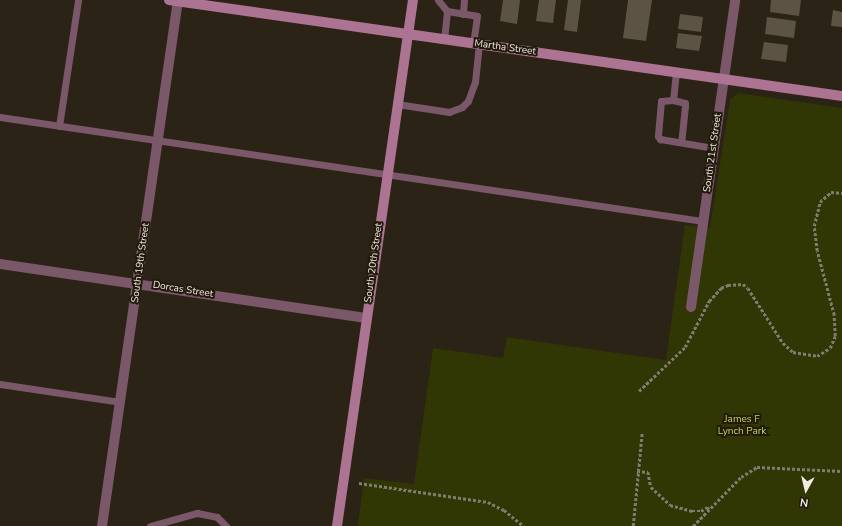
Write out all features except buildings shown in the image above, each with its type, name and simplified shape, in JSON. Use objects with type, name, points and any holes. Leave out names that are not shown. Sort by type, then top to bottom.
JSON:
[{"type":"main road","name":"Martha Street","points":[[175,0],[444,40],[842,96]]},
{"type":"main road","name":"South 20th Street","points":[[337,526],[413,0]]},
{"type":"street","name":"South 19th Street","points":[[102,526],[158,142],[175,0]]},
{"type":"street","name":"South 21st Street","points":[[691,307],[735,0]]},
{"type":"street","name":"Dorcas Street","points":[[0,264],[138,283],[366,318]]},
{"type":"lane","points":[[59,126],[78,0]]},
{"type":"lane","points":[[397,104],[449,112],[462,107],[468,100],[475,82],[477,16],[447,11],[438,0],[435,0]]},
{"type":"lane","points":[[462,14],[464,0]]},
{"type":"lane","points":[[444,40],[447,11]]},
{"type":"lane","points":[[673,100],[676,72]]},
{"type":"lane","points":[[681,142],[685,106],[682,102],[673,100],[661,102],[657,134],[660,139],[714,148]]},
{"type":"lane","points":[[0,117],[387,176],[703,221]]},
{"type":"lane","points":[[0,384],[120,402]]},
{"type":"lane","points":[[150,526],[197,513],[217,517],[226,526]]},
{"type":"path","points":[[639,391],[685,347],[709,301],[721,288],[728,285],[742,284],[748,288],[783,343],[793,352],[817,356],[830,348],[835,336],[834,315],[817,251],[814,226],[820,202],[831,192],[841,193],[842,190]]},
{"type":"path","points":[[633,526],[642,432]]},
{"type":"path","points":[[693,526],[741,477],[757,467],[842,471]]},
{"type":"path","points":[[637,472],[648,472],[651,487],[670,506],[692,511],[701,511],[707,507],[710,510]]},
{"type":"path","points":[[360,483],[488,502],[504,510],[524,526]]},
{"type":"green space","name":"James F Lynch Park","points":[[738,93],[842,108],[842,526],[358,526],[364,478],[414,484],[433,348],[503,358],[507,337],[666,360],[685,225],[710,228],[730,100]]}]
